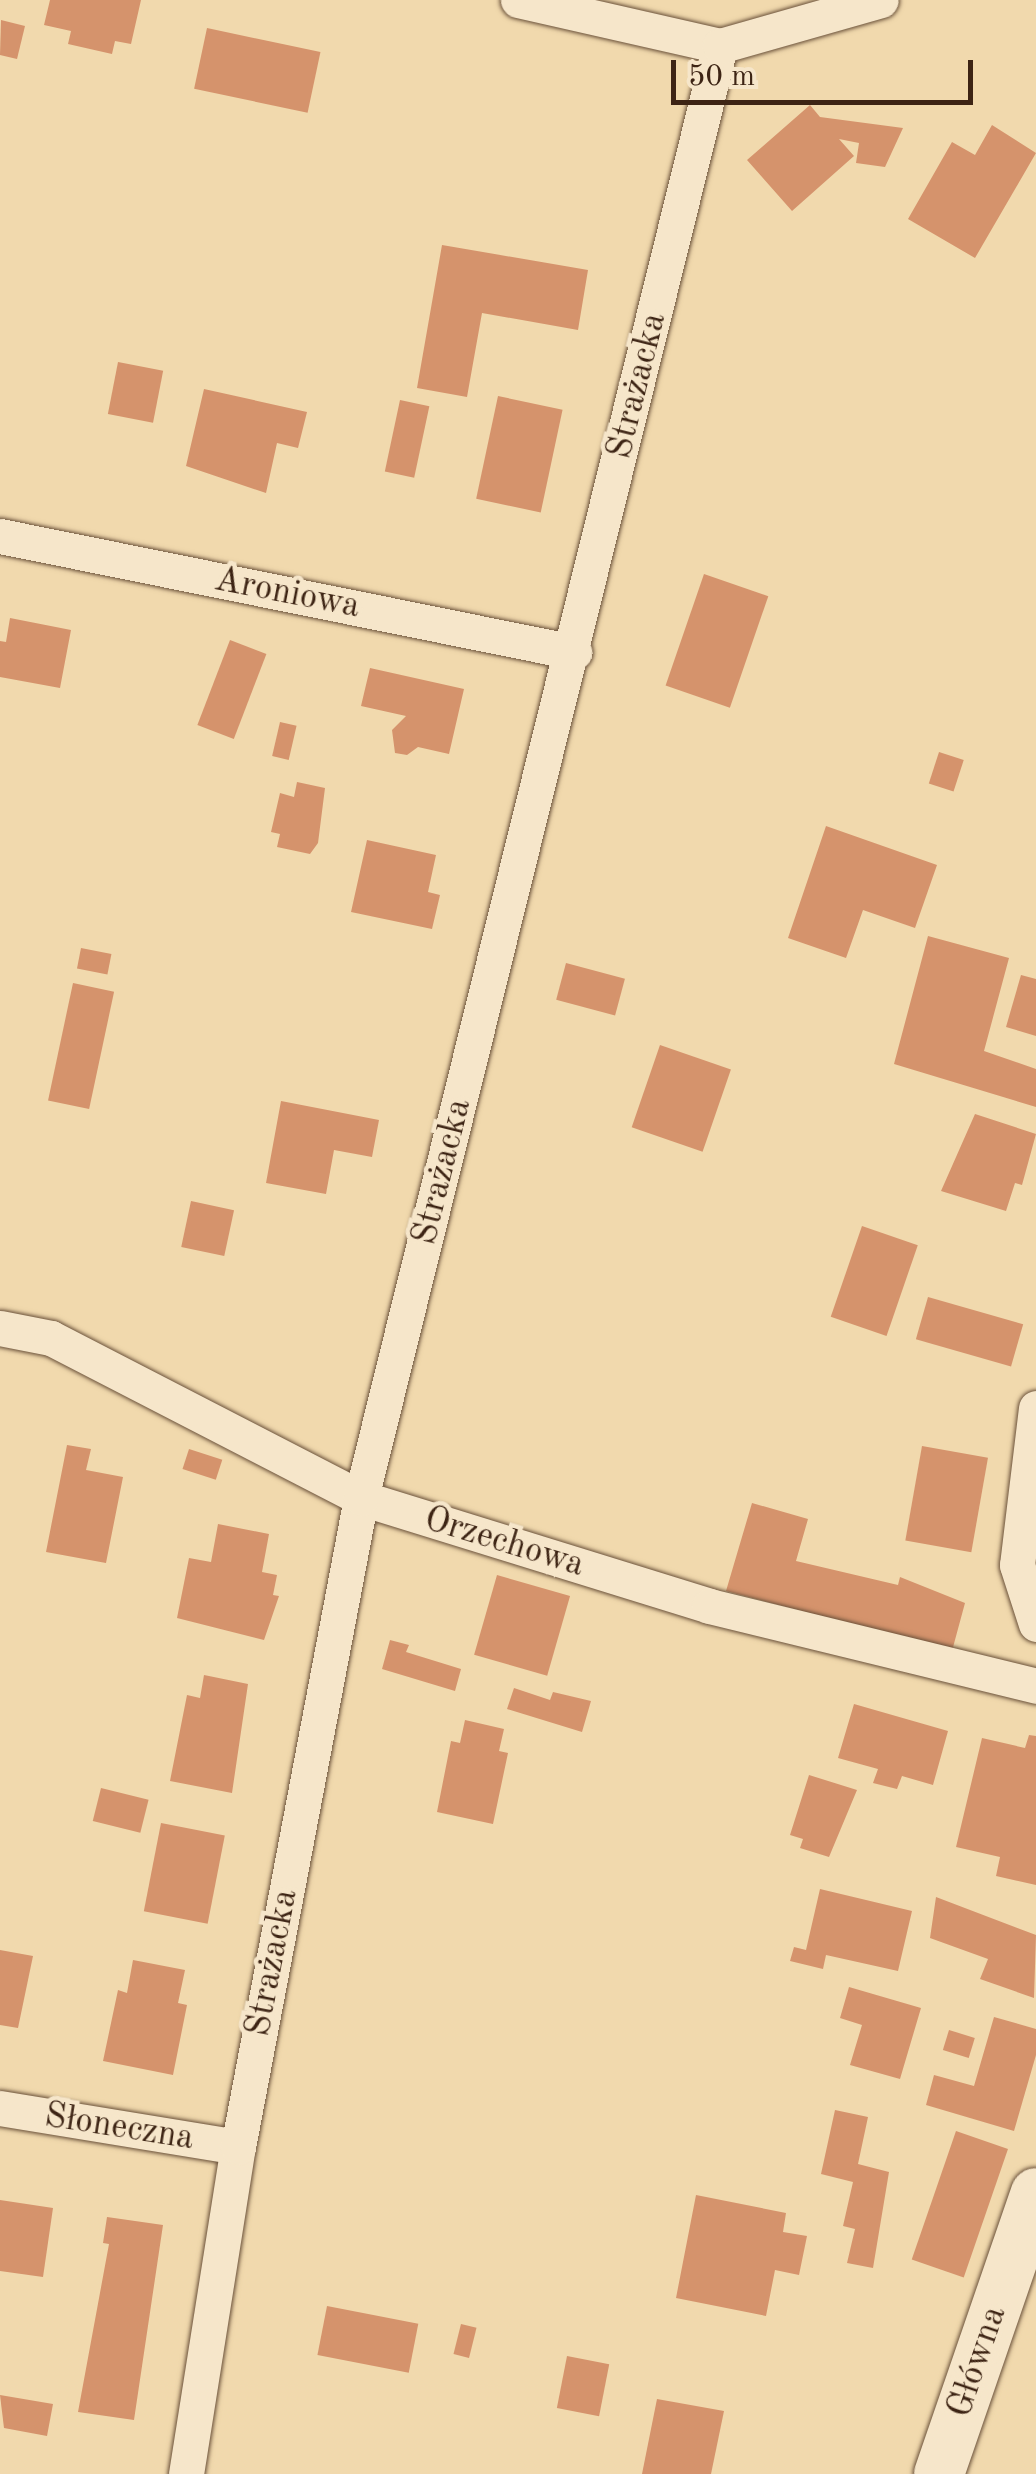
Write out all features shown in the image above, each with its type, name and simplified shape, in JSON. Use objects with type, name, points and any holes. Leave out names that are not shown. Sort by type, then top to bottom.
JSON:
[{"type":"street","points":[[518,0],[720,46],[881,0]]},
{"type":"street","name":"Strażacka","points":[[186,2474],[238,2147],[360,1498],[574,652],[720,46]]},
{"type":"street","name":"Aroniowa","points":[[0,536],[574,652]]},
{"type":"street","name":"Orzechowa","points":[[0,1328],[50,1338],[360,1498],[709,1606],[1036,1686]]},
{"type":"street","points":[[1036,1408],[1017,1565],[1036,1624]]},
{"type":"street","name":"Słoneczna","points":[[0,2108],[238,2147]]},
{"type":"street","name":"Główna","points":[[939,2474],[1036,2193]]},
{"type":"building","points":[[50,0],[141,0],[131,44],[115,41],[112,54],[68,44],[71,31],[44,25]]},
{"type":"building","points":[[1,20],[25,26],[17,59],[0,55]]},
{"type":"building","points":[[207,28],[320,52],[308,113],[194,89]]},
{"type":"building","points":[[810,105],[820,117],[903,128],[885,167],[856,163],[859,143],[839,139],[854,156],[792,211],[747,160]]},
{"type":"building","points":[[992,125],[1036,153],[975,258],[908,219],[952,142],[975,155]]},
{"type":"building","points":[[442,245],[588,270],[578,330],[482,313],[467,397],[417,388]]},
{"type":"building","points":[[118,362],[163,371],[153,423],[108,414]]},
{"type":"building","points":[[204,389],[307,412],[298,448],[277,443],[266,493],[186,466]]},
{"type":"building","points":[[498,396],[563,410],[541,512],[476,499]]},
{"type":"building","points":[[400,400],[429,406],[414,478],[385,471]]},
{"type":"building","points":[[704,574],[768,596],[730,708],[666,686]]},
{"type":"building","points":[[10,618],[71,630],[60,688],[0,677],[0,641],[6,642]]},
{"type":"building","points":[[230,640],[266,654],[234,739],[197,725]]},
{"type":"building","points":[[370,668],[464,689],[449,754],[418,747],[407,755],[395,753],[392,730],[406,716],[361,706]]},
{"type":"building","points":[[280,722],[297,726],[289,760],[272,756]]},
{"type":"building","points":[[939,752],[964,760],[954,791],[929,783]]},
{"type":"building","points":[[297,782],[325,788],[318,843],[310,854],[277,847],[280,834],[271,832],[280,793],[294,797]]},
{"type":"building","points":[[826,826],[937,865],[915,928],[863,910],[846,958],[788,938]]},
{"type":"building","points":[[367,840],[436,855],[428,892],[440,895],[432,929],[351,912]]},
{"type":"building","points":[[928,936],[1009,958],[984,1051],[1036,1069],[1036,1107],[894,1064]]},
{"type":"building","points":[[81,948],[111,954],[107,975],[77,969]]},
{"type":"building","points":[[566,963],[625,979],[615,1015],[556,1000]]},
{"type":"building","points":[[1021,975],[1036,979],[1036,1036],[1006,1027]]},
{"type":"building","points":[[73,983],[114,992],[89,1109],[48,1100]]},
{"type":"building","points":[[660,1045],[731,1069],[703,1152],[632,1127]]},
{"type":"building","points":[[281,1101],[379,1120],[372,1157],[334,1150],[326,1194],[266,1183]]},
{"type":"building","points":[[975,1114],[1036,1134],[1022,1185],[1015,1183],[1006,1211],[941,1191]]},
{"type":"building","points":[[191,1201],[234,1210],[224,1256],[181,1247]]},
{"type":"building","points":[[862,1226],[918,1245],[887,1336],[831,1317]]},
{"type":"building","points":[[928,1297],[1023,1324],[1011,1367],[916,1339]]},
{"type":"building","points":[[67,1445],[91,1449],[86,1470],[123,1477],[106,1563],[46,1552]]},
{"type":"building","points":[[922,1446],[988,1458],[971,1552],[905,1541]]},
{"type":"building","points":[[189,1449],[222,1460],[216,1480],[183,1469]]},
{"type":"building","points":[[752,1503],[808,1519],[796,1561],[898,1585],[900,1577],[965,1603],[952,1651],[726,1591]]},
{"type":"building","points":[[218,1524],[269,1534],[262,1572],[277,1575],[273,1595],[279,1596],[264,1640],[177,1618],[189,1558],[211,1562]]},
{"type":"building","points":[[497,1575],[570,1596],[547,1676],[474,1655]]},
{"type":"building","points":[[390,1640],[409,1645],[406,1652],[461,1669],[455,1691],[382,1669]]},
{"type":"building","points":[[204,1675],[248,1684],[232,1793],[170,1781],[187,1695],[200,1698]]},
{"type":"building","points":[[514,1688],[550,1700],[553,1692],[591,1701],[582,1732],[507,1709]]},
{"type":"building","points":[[854,1704],[948,1731],[933,1785],[902,1776],[897,1789],[873,1783],[878,1769],[838,1758]]},
{"type":"building","points":[[465,1720],[504,1729],[499,1751],[508,1753],[493,1824],[437,1812],[451,1741],[460,1743]]},
{"type":"building","points":[[1029,1735],[1036,1736],[1036,1885],[996,1876],[1000,1857],[956,1847],[982,1738],[1025,1748]]},
{"type":"building","points":[[809,1775],[857,1790],[829,1857],[800,1848],[803,1839],[790,1835]]},
{"type":"building","points":[[101,1788],[149,1800],[140,1833],[93,1821]]},
{"type":"building","points":[[161,1823],[225,1835],[208,1924],[144,1911]]},
{"type":"building","points":[[820,1889],[912,1911],[898,1971],[826,1955],[823,1969],[790,1961],[794,1947],[806,1950]]},
{"type":"building","points":[[936,1897],[1036,1935],[1034,1998],[980,1979],[988,1959],[930,1938]]},
{"type":"building","points":[[0,1950],[33,1956],[18,2028],[0,2025]]},
{"type":"building","points":[[133,1960],[185,1970],[178,2003],[187,2005],[173,2075],[103,2061],[118,1990],[127,1993]]},
{"type":"building","points":[[849,1987],[921,2008],[900,2079],[850,2065],[862,2025],[840,2018]]},
{"type":"building","points":[[994,2017],[1036,2029],[1036,2055],[1014,2131],[926,2105],[934,2075],[974,2086]]},
{"type":"building","points":[[949,2030],[975,2038],[969,2058],[943,2050]]},
{"type":"building","points":[[835,2110],[868,2117],[858,2164],[889,2172],[873,2268],[847,2263],[855,2229],[843,2226],[853,2182],[821,2174]]},
{"type":"building","points":[[956,2131],[1008,2149],[964,2277],[912,2260]]},
{"type":"building","points":[[696,2195],[786,2213],[783,2232],[807,2236],[799,2275],[775,2270],[766,2316],[676,2298]]},
{"type":"building","points":[[0,2200],[53,2208],[43,2277],[0,2271]]},
{"type":"building","points":[[107,2217],[163,2225],[134,2420],[78,2412],[109,2244],[103,2243]]},
{"type":"building","points":[[327,2306],[418,2324],[409,2373],[317,2355]]},
{"type":"building","points":[[461,2324],[477,2328],[469,2358],[454,2354]]},
{"type":"building","points":[[567,2356],[609,2364],[599,2416],[557,2408]]},
{"type":"building","points":[[0,2395],[53,2404],[47,2436],[4,2428]]},
{"type":"building","points":[[657,2399],[724,2411],[711,2474],[642,2474]]}]
